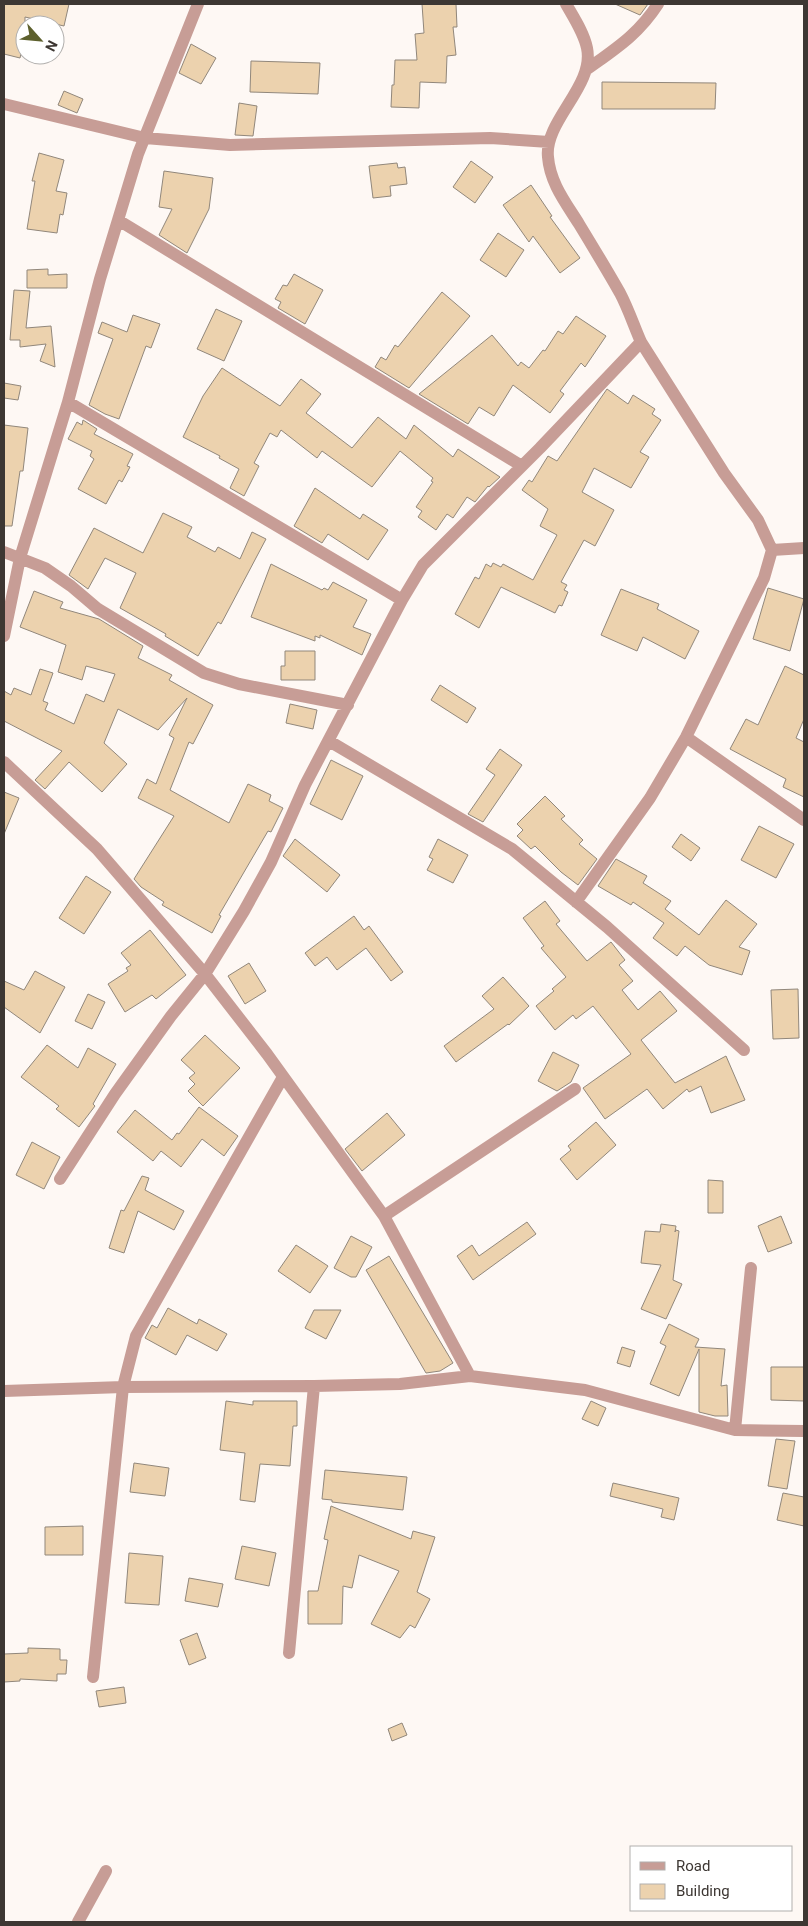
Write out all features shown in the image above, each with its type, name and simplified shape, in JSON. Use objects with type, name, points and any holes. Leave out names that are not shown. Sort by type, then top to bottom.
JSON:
[{"type":"street","points":[[4,636],[20,558],[68,402],[100,279],[118,220],[145,138],[198,4]]},
{"type":"street","points":[[566,4],[582,33],[588,50],[586,70],[573,99],[548,142],[547,155],[552,180],[621,294],[641,342],[724,473],[758,520],[772,550],[764,578],[686,738],[650,798],[576,902]]},
{"type":"street","points":[[586,70],[628,40],[650,16],[658,4]]},
{"type":"street","points":[[4,104],[145,138],[230,145],[490,138],[548,142]]},
{"type":"street","points":[[118,220],[522,466]]},
{"type":"street","points":[[60,1179],[115,1094],[205,974],[244,911],[271,862],[305,785],[402,600],[423,565],[522,466],[641,342]]},
{"type":"street","points":[[68,402],[402,600]]},
{"type":"street","points":[[772,550],[804,548]]},
{"type":"street","points":[[4,552],[45,568],[71,586],[98,609],[204,673],[239,684],[348,705]]},
{"type":"street","points":[[686,738],[804,820]]},
{"type":"street","points":[[329,742],[512,849],[607,927],[744,1050]]},
{"type":"street","points":[[4,762],[97,849],[205,974],[384,1216],[470,1376]]},
{"type":"street","points":[[93,1677],[123,1388],[136,1336],[283,1077]]},
{"type":"street","points":[[384,1216],[575,1089]]},
{"type":"street","points":[[734,1430],[751,1268]]},
{"type":"street","points":[[4,1391],[400,1384],[470,1376],[585,1390],[734,1430],[804,1432]]},
{"type":"street","points":[[289,1653],[314,1386]]},
{"type":"street","points":[[78,1922],[106,1871]]},
{"type":"building","points":[[4,4],[69,4],[65,22],[65,15],[15,15],[15,57],[4,54]]},
{"type":"building","points":[[422,4],[456,4],[457,27],[453,27],[456,55],[447,56],[446,83],[420,82],[419,108],[391,107],[395,60],[417,60],[415,34],[424,33]]},
{"type":"building","points":[[615,4],[648,4],[640,15]]},
{"type":"building","points":[[191,44],[216,58],[201,84],[179,73]]},
{"type":"building","points":[[251,61],[320,63],[318,94],[250,92]]},
{"type":"building","points":[[602,82],[716,83],[715,109],[602,109]]},
{"type":"building","points":[[64,91],[83,99],[77,113],[58,105]]},
{"type":"building","points":[[239,103],[257,106],[253,136],[235,135]]},
{"type":"building","points":[[39,153],[64,160],[56,191],[67,193],[63,215],[60,214],[57,233],[27,229],[35,181],[32,181]]},
{"type":"building","points":[[471,161],[493,177],[475,203],[453,187]]},
{"type":"building","points":[[397,163],[398,168],[405,167],[407,184],[390,186],[391,196],[373,198],[369,166]]},
{"type":"building","points":[[164,171],[213,178],[209,209],[187,253],[159,235],[172,209],[159,207]]},
{"type":"building","points":[[531,185],[552,216],[550,217],[580,258],[560,273],[533,236],[529,242],[503,205]]},
{"type":"building","points":[[498,233],[524,250],[506,277],[480,260]]},
{"type":"building","points":[[48,269],[48,275],[67,274],[67,288],[27,288],[27,270]]},
{"type":"building","points":[[294,274],[323,290],[305,324],[278,308],[281,302],[275,299],[283,285],[287,286]]},
{"type":"building","points":[[14,290],[30,291],[26,328],[51,326],[55,367],[40,361],[46,344],[20,347],[20,340],[10,340]]},
{"type":"building","points":[[442,292],[470,316],[409,388],[375,367],[381,357],[386,360],[395,345],[398,347]]},
{"type":"building","points":[[216,309],[242,321],[224,361],[197,349]]},
{"type":"building","points":[[133,315],[160,324],[151,348],[146,346],[119,419],[89,405],[113,339],[98,333],[102,322],[127,332]]},
{"type":"building","points":[[576,316],[606,336],[585,367],[581,363],[560,391],[564,394],[550,413],[513,385],[494,416],[479,407],[468,424],[419,394],[492,335],[518,366],[521,362],[529,368],[543,350],[545,351],[558,331],[563,334]]},
{"type":"building","points":[[222,368],[280,406],[301,379],[321,394],[306,413],[352,448],[378,417],[406,439],[414,425],[453,457],[458,449],[500,477],[488,486],[475,502],[467,497],[453,518],[447,514],[436,530],[418,517],[422,511],[416,507],[433,482],[431,481],[433,478],[400,451],[372,487],[322,451],[317,458],[281,430],[277,437],[270,433],[254,463],[259,466],[244,496],[230,488],[239,469],[219,458],[220,456],[183,437],[203,396]]},
{"type":"building","points":[[4,383],[21,386],[18,400],[4,398]]},
{"type":"building","points":[[607,389],[628,404],[633,395],[655,409],[652,414],[661,420],[640,452],[649,457],[631,488],[594,468],[582,492],[614,510],[595,546],[584,540],[561,582],[567,585],[564,590],[568,592],[562,606],[559,605],[555,613],[501,587],[479,628],[455,614],[475,577],[479,579],[486,564],[491,567],[493,563],[501,567],[503,564],[533,580],[557,535],[540,526],[548,509],[522,490],[529,480],[532,482],[548,456],[557,461]]},
{"type":"building","points":[[83,420],[97,429],[94,434],[133,454],[127,466],[130,467],[122,482],[119,480],[106,504],[78,489],[94,459],[90,456],[92,451],[68,439],[77,422],[82,425]]},
{"type":"building","points":[[4,425],[28,428],[23,471],[20,471],[12,526],[4,526]]},
{"type":"building","points":[[315,488],[360,519],[363,514],[388,530],[368,560],[328,534],[322,543],[294,526]]},
{"type":"building","points":[[163,513],[192,527],[187,537],[215,552],[218,547],[240,559],[252,532],[266,539],[221,624],[218,622],[198,656],[165,636],[166,634],[120,608],[136,573],[105,558],[88,589],[69,575],[94,528],[143,553]]},
{"type":"building","points":[[271,564],[322,590],[324,588],[328,590],[333,582],[367,600],[353,627],[371,634],[362,655],[320,635],[320,638],[315,636],[315,641],[251,617]]},
{"type":"building","points":[[768,588],[804,599],[790,651],[753,639]]},
{"type":"building","points":[[621,589],[659,604],[657,609],[699,631],[685,659],[643,637],[637,651],[601,635]]},
{"type":"building","points":[[34,591],[63,602],[60,608],[99,619],[143,646],[138,658],[172,675],[169,680],[213,705],[193,744],[189,742],[170,790],[229,823],[248,784],[271,795],[269,801],[283,808],[271,832],[268,831],[219,915],[221,916],[212,933],[162,905],[164,902],[141,887],[134,879],[174,816],[138,798],[147,779],[156,784],[174,738],[169,735],[187,698],[158,730],[118,709],[104,743],[127,764],[102,792],[69,762],[45,789],[35,780],[62,751],[4,721],[4,691],[11,695],[14,688],[31,695],[40,669],[53,673],[43,701],[48,703],[45,710],[74,724],[86,694],[104,702],[115,674],[86,666],[82,680],[58,672],[66,645],[20,627]]},
{"type":"building","points":[[285,651],[315,651],[315,680],[281,680],[281,666],[285,666]]},
{"type":"building","points":[[785,666],[804,675],[804,719],[796,738],[804,742],[804,797],[783,787],[786,779],[730,749],[746,719],[758,725]]},
{"type":"building","points":[[440,685],[476,708],[467,723],[431,700]]},
{"type":"building","points":[[290,704],[317,710],[313,729],[286,723]]},
{"type":"building","points":[[500,749],[522,765],[483,822],[468,814],[495,775],[486,769]]},
{"type":"building","points":[[331,760],[363,776],[342,820],[310,804]]},
{"type":"building","points":[[4,792],[19,798],[4,834]]},
{"type":"building","points":[[545,796],[565,816],[561,819],[583,840],[579,844],[597,859],[578,885],[561,872],[535,846],[531,849],[517,836],[523,830],[517,824]]},
{"type":"building","points":[[759,826],[794,844],[776,878],[741,860]]},
{"type":"building","points":[[681,834],[700,848],[691,861],[672,847]]},
{"type":"building","points":[[295,839],[340,875],[327,892],[283,856]]},
{"type":"building","points":[[438,839],[468,855],[453,883],[427,870],[433,859],[429,857]]},
{"type":"building","points":[[616,859],[647,876],[643,883],[671,901],[665,909],[699,935],[726,900],[757,924],[739,947],[750,951],[742,975],[709,965],[685,946],[677,956],[653,938],[664,923],[633,902],[631,905],[598,886]]},
{"type":"building","points":[[86,876],[111,892],[84,934],[59,918]]},
{"type":"building","points":[[545,901],[560,921],[556,924],[587,961],[611,942],[625,960],[619,965],[633,981],[622,990],[638,1010],[660,991],[677,1011],[641,1040],[675,1083],[726,1056],[745,1100],[711,1113],[701,1086],[689,1092],[687,1089],[663,1109],[647,1089],[605,1119],[583,1088],[631,1054],[593,1006],[576,1019],[573,1015],[555,1030],[536,1006],[554,991],[552,989],[566,977],[541,948],[544,946],[523,918]]},
{"type":"building","points":[[354,916],[364,930],[369,926],[403,972],[391,981],[366,948],[337,970],[327,957],[315,966],[305,953]]},
{"type":"building","points":[[150,930],[186,975],[156,999],[152,995],[125,1012],[108,984],[128,971],[126,968],[131,965],[121,953]]},
{"type":"building","points":[[249,963],[266,991],[245,1004],[228,976]]},
{"type":"building","points":[[35,971],[65,987],[40,1033],[4,1007],[4,981],[24,990]]},
{"type":"building","points":[[503,977],[529,1006],[509,1025],[456,1062],[444,1046],[494,1009],[482,996]]},
{"type":"building","points":[[798,989],[799,1038],[773,1039],[771,990]]},
{"type":"building","points":[[88,994],[105,1002],[92,1029],[75,1021]]},
{"type":"building","points":[[205,1035],[240,1068],[203,1106],[188,1091],[195,1084],[189,1078],[195,1073],[181,1060]]},
{"type":"building","points":[[47,1045],[78,1068],[88,1048],[116,1064],[93,1104],[95,1106],[79,1127],[56,1109],[59,1106],[21,1077]]},
{"type":"building","points":[[553,1052],[579,1065],[571,1082],[557,1091],[538,1081]]},
{"type":"building","points":[[199,1107],[238,1136],[224,1156],[202,1139],[181,1167],[161,1151],[153,1161],[117,1132],[135,1110],[172,1140],[177,1133],[179,1134]]},
{"type":"building","points":[[387,1113],[405,1135],[362,1171],[345,1149]]},
{"type":"building","points":[[596,1122],[616,1145],[577,1180],[560,1159],[571,1150],[568,1146]]},
{"type":"building","points":[[32,1142],[60,1157],[44,1189],[16,1175]]},
{"type":"building","points":[[142,1176],[149,1178],[145,1190],[184,1211],[174,1230],[138,1211],[124,1253],[109,1248],[121,1210],[124,1211]]},
{"type":"building","points":[[708,1180],[723,1181],[723,1213],[708,1213]]},
{"type":"building","points":[[781,1216],[792,1243],[768,1252],[758,1226]]},
{"type":"building","points":[[527,1222],[536,1234],[473,1280],[457,1256],[472,1245],[479,1256]]},
{"type":"building","points":[[661,1224],[676,1226],[675,1232],[676,1230],[679,1231],[673,1280],[682,1284],[666,1319],[641,1309],[661,1265],[641,1263],[645,1231],[660,1232]]},
{"type":"building","points":[[351,1236],[372,1247],[356,1277],[351,1277],[334,1268]]},
{"type":"building","points":[[296,1245],[328,1266],[310,1293],[278,1271]]},
{"type":"building","points":[[389,1256],[453,1363],[440,1371],[426,1373],[366,1270]]},
{"type":"building","points":[[168,1308],[197,1324],[199,1319],[227,1334],[217,1351],[187,1335],[176,1355],[145,1338],[152,1325],[157,1328]]},
{"type":"building","points":[[314,1310],[341,1310],[326,1339],[305,1328]]},
{"type":"building","points":[[669,1324],[699,1339],[695,1347],[725,1349],[721,1386],[727,1385],[728,1416],[715,1416],[699,1412],[699,1349],[679,1396],[650,1384],[666,1346],[660,1343]]},
{"type":"building","points":[[622,1347],[635,1351],[630,1367],[617,1363]]},
{"type":"building","points":[[771,1367],[804,1367],[804,1401],[771,1400]]},
{"type":"building","points":[[226,1401],[253,1405],[253,1401],[297,1401],[297,1426],[293,1426],[290,1466],[260,1464],[255,1502],[240,1500],[245,1453],[220,1450]]},
{"type":"building","points":[[591,1401],[606,1408],[598,1426],[582,1419]]},
{"type":"building","points":[[776,1439],[795,1441],[787,1489],[768,1486]]},
{"type":"building","points":[[134,1463],[169,1468],[165,1496],[130,1492]]},
{"type":"building","points":[[325,1470],[407,1477],[403,1510],[332,1502],[332,1500],[322,1499]]},
{"type":"building","points":[[613,1483],[679,1498],[674,1520],[661,1517],[663,1509],[610,1496]]},
{"type":"building","points":[[783,1493],[804,1497],[804,1526],[777,1520]]},
{"type":"building","points":[[331,1506],[411,1539],[413,1531],[435,1537],[417,1592],[430,1599],[415,1628],[410,1625],[400,1638],[371,1624],[399,1571],[359,1555],[352,1588],[343,1586],[342,1624],[308,1624],[308,1591],[318,1591],[328,1540],[324,1539]]},
{"type":"building","points":[[83,1526],[83,1555],[45,1555],[45,1527]]},
{"type":"building","points":[[242,1546],[276,1553],[269,1586],[235,1579]]},
{"type":"building","points":[[129,1553],[163,1556],[159,1605],[125,1603]]},
{"type":"building","points":[[189,1578],[223,1584],[218,1607],[185,1601]]},
{"type":"building","points":[[197,1633],[206,1658],[189,1665],[180,1640]]},
{"type":"building","points":[[28,1648],[60,1649],[60,1660],[67,1660],[66,1674],[57,1674],[57,1681],[20,1679],[20,1681],[4,1682],[4,1654],[28,1653]]},
{"type":"building","points":[[124,1687],[126,1703],[99,1707],[96,1691]]},
{"type":"building","points":[[402,1723],[407,1735],[392,1741],[388,1729]]}]
